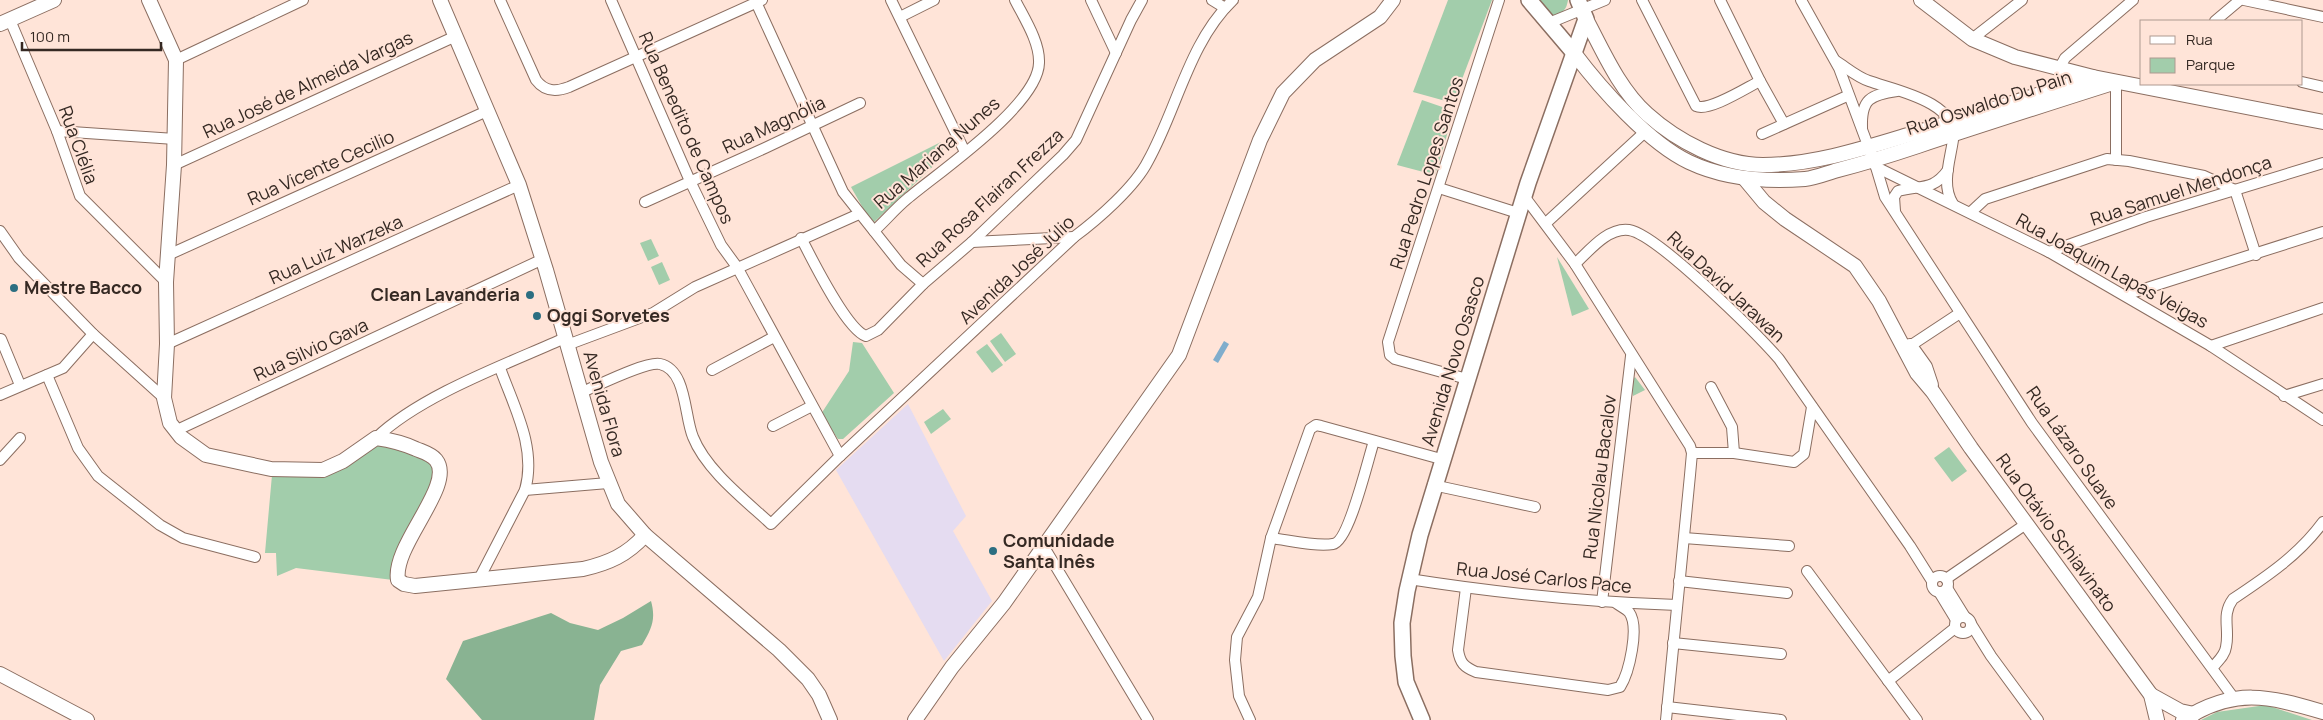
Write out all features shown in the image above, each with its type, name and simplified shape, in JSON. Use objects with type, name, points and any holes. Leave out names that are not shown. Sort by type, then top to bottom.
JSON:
[{"type":"main road","points":[[5,22],[54,0]]},
{"type":"main road","points":[[149,0],[176,60],[174,165],[166,282],[167,344],[164,398],[167,418],[175,431],[200,452],[214,458],[271,469],[324,470],[343,461],[376,438],[405,444],[429,454],[437,461],[440,468],[440,478],[434,493],[404,546],[397,570],[398,580],[404,584],[415,586],[478,581],[583,569],[606,564],[623,555],[645,535]]},
{"type":"main road","name":"Avenida Flora","points":[[440,0],[519,185],[543,259],[608,483],[618,504],[645,535],[779,650],[808,679],[819,695],[830,720]]},
{"type":"main road","points":[[915,720],[952,667],[1000,608],[1179,355],[1218,247],[1260,140],[1283,93],[1315,60],[1380,17],[1393,0]]},
{"type":"main road","points":[[1529,0],[1574,53]]},
{"type":"main road","points":[[1922,0],[1972,39],[2000,52],[2093,77],[2116,82],[2140,84]]},
{"type":"main road","name":"Avenida Novo Osasco","points":[[1422,720],[1406,682],[1402,656],[1402,623],[1409,579],[1433,485],[1518,213],[1574,53],[1582,9]]},
{"type":"main road","name":"Rua Oswaldo Du Pain","points":[[1582,9],[1616,75],[1647,114],[1677,137],[1702,150],[1728,160],[1762,165],[1795,163],[1952,128],[2116,82]]},
{"type":"main road","name":"Rua Oswaldo Du Pain","points":[[1574,53],[1588,71],[1646,131],[1689,162],[1744,178],[1807,179],[1875,164],[1952,128],[2093,77]]},
{"type":"main road","points":[[2151,85],[2323,122]]},
{"type":"main road","name":"Rua Otávio Schiavinato","points":[[1744,178],[1764,202],[1785,219],[1855,266],[1907,348],[1917,373],[1933,392],[2026,524],[2151,695],[2157,720]]},
{"type":"main road","points":[[0,674],[88,720]]},
{"type":"main road","name":"Rua Otávio Schiavinato","points":[[2151,695],[2188,717]]},
{"type":"main road","points":[[2188,717],[2233,697],[2270,698],[2323,712]]},
{"type":"street","points":[[176,60],[304,0]]},
{"type":"street","points":[[500,0],[536,80],[544,88],[555,91],[569,87],[758,1],[843,192],[901,265],[923,284]]},
{"type":"street","name":"Rua Benedito de Campos","points":[[611,0],[690,181],[721,245],[737,267],[840,456]]},
{"type":"street","points":[[891,0],[965,152]]},
{"type":"street","points":[[900,17],[934,0]]},
{"type":"street","name":"Rua Mariana Nunes","points":[[874,231],[906,200],[1005,119],[1023,98],[1038,74],[1040,62],[1037,48],[1015,0]]},
{"type":"street","points":[[1091,0],[1116,53]]},
{"type":"street","name":"Rua Rosa Flairan Frezza","points":[[801,238],[828,288],[850,322],[861,334],[870,335],[878,330],[923,284],[972,242],[1064,155],[1076,140],[1142,0]]},
{"type":"street","points":[[1212,0],[1225,8]]},
{"type":"street","name":"Avenida José Júlio","points":[[582,392],[652,363],[670,368],[675,373],[681,387],[693,438],[705,459],[771,524],[840,456],[1074,237],[1113,203],[1148,163],[1197,52],[1225,8],[1233,0]]},
{"type":"street","name":"Rua Pedro Lopes Santos","points":[[1467,379],[1406,364],[1390,356],[1388,342],[1499,0]]},
{"type":"street","points":[[1549,23],[1605,0]]},
{"type":"street","points":[[1642,0],[1696,106],[1700,108],[1711,105],[1760,81]]},
{"type":"street","points":[[1720,0],[1760,81],[1784,124]]},
{"type":"street","name":"Rua Lázaro Suave","points":[[1801,0],[1839,68],[1867,147],[1875,164],[1881,189],[1894,211],[2047,445],[2213,667],[2233,697]]},
{"type":"street","points":[[1972,39],[2022,0]]},
{"type":"street","points":[[2059,69],[2064,58],[2133,0]]},
{"type":"street","points":[[2216,20],[2242,0],[2323,17]]},
{"type":"street","name":"Rua Clélia","points":[[5,22],[57,131],[80,196],[166,282]]},
{"type":"street","name":"Rua José de Almeida Vargas","points":[[174,165],[456,36]]},
{"type":"street","points":[[1833,59],[1867,80],[1919,96],[1936,108],[1952,128],[1946,190],[1953,204]]},
{"type":"street","points":[[2116,82],[2116,160]]},
{"type":"street","points":[[2303,82],[2323,87]]},
{"type":"street","points":[[1862,133],[1862,118],[1867,102],[1877,94],[1900,90]]},
{"type":"street","points":[[1762,134],[1848,96]]},
{"type":"street","name":"Rua Magnólia","points":[[645,202],[860,103]]},
{"type":"street","name":"Rua Vicente Cecilio","points":[[168,255],[487,112]]},
{"type":"street","points":[[57,131],[175,139]]},
{"type":"street","points":[[1546,224],[1646,131]]},
{"type":"street","points":[[1971,212],[1985,199],[2096,161],[2116,160],[2204,176],[2235,190],[2256,255]]},
{"type":"street","name":"Rua Samuel Mendonça","points":[[2049,252],[2146,217],[2323,163]]},
{"type":"street","name":"Rua Joaquim Lapas Veigas","points":[[1875,164],[2049,252],[2211,346],[2323,420]]},
{"type":"street","points":[[1894,211],[1894,197],[1898,191],[1920,188],[1941,180],[1949,169]]},
{"type":"street","name":"Rua Luiz Warzeka","points":[[167,344],[519,185]]},
{"type":"street","points":[[1439,188],[1518,213]]},
{"type":"street","points":[[1524,196],[1575,264],[1632,356],[1662,399],[1690,446],[1692,453],[1666,720]]},
{"type":"street","points":[[376,438],[398,420],[440,395],[500,368],[566,342],[653,313],[686,291],[801,238],[859,214]]},
{"type":"street","name":"Rua David Jarawan","points":[[1575,264],[1599,242],[1614,232],[1629,230],[1649,239],[1672,256],[1761,339],[1779,359],[1910,546],[1941,583],[1963,624],[1991,656],[2038,720]]},
{"type":"street","points":[[0,231],[19,258],[93,334],[164,398]]},
{"type":"street","points":[[2125,296],[2323,232]]},
{"type":"street","points":[[972,242],[1074,237]]},
{"type":"street","name":"Rua Silvio Gava","points":[[175,431],[543,259]]},
{"type":"street","points":[[2211,346],[2323,308]]},
{"type":"street","points":[[1907,348],[1960,313]]},
{"type":"street","points":[[0,395],[66,366],[93,334]]},
{"type":"street","points":[[712,370],[774,337]]},
{"type":"street","points":[[2,339],[20,385]]},
{"type":"street","name":"Rua Nicolau Bacalov","points":[[1602,602],[1632,356]]},
{"type":"street","points":[[478,581],[524,490],[529,475],[526,444],[500,368]]},
{"type":"street","points":[[47,375],[78,448],[98,476],[160,525],[183,538],[255,557]]},
{"type":"street","points":[[2284,396],[2323,384]]},
{"type":"street","points":[[1711,388],[1732,428],[1734,454]]},
{"type":"street","points":[[773,426],[812,406]]},
{"type":"street","points":[[1692,453],[1734,454],[1787,462],[1800,459],[1804,454],[1812,407]]},
{"type":"street","points":[[1250,720],[1239,696],[1235,660],[1237,636],[1258,597],[1271,538],[1310,429],[1316,425],[1441,459]]},
{"type":"street","points":[[0,460],[20,438]]},
{"type":"street","points":[[1271,538],[1326,544],[1335,544],[1342,539],[1374,441]]},
{"type":"street","points":[[524,490],[608,483]]},
{"type":"street","points":[[1433,485],[1535,507]]},
{"type":"street","points":[[2213,667],[2226,646],[2227,607],[2232,599],[2292,557],[2306,544],[2323,522]]},
{"type":"street","points":[[1941,583],[2026,524]]},
{"type":"street","points":[[1684,538],[1789,546]]},
{"type":"street","points":[[1044,547],[1148,720]]},
{"type":"street","points":[[1807,571],[1917,720]]},
{"type":"street","name":"Rua José Carlos Pace","points":[[1409,579],[1466,588],[1602,602],[1677,605]]},
{"type":"street","points":[[1679,582],[1787,594]]},
{"type":"street","points":[[1466,588],[1458,650],[1459,660],[1464,667],[1476,672],[1608,690],[1620,687],[1626,677],[1633,644],[1632,619],[1628,612],[1616,603]]},
{"type":"street","points":[[1888,682],[1963,624]]},
{"type":"street","points":[[1673,643],[1781,654]]},
{"type":"street","points":[[1667,707],[1781,720]]},
{"type":"shaded area","points":[[908,404],[966,516],[953,531],[992,601],[944,661],[836,470]]},
{"type":"green space","points":[[1448,0],[1492,0],[1453,103],[1413,92]]},
{"type":"green space","points":[[1535,0],[1568,0],[1566,8],[1562,12],[1548,16]]},
{"type":"green space","points":[[1422,100],[1454,111],[1435,175],[1397,165]]},
{"type":"green space","points":[[941,142],[944,156],[872,224],[851,187]]},
{"type":"green space","points":[[651,239],[659,256],[648,261],[640,243]]},
{"type":"green space","points":[[1557,257],[1589,309],[1572,316]]},
{"type":"green space","points":[[662,262],[670,280],[659,285],[651,267]]},
{"type":"green space","points":[[1001,333],[1016,354],[1005,362],[990,341]]},
{"type":"green space","points":[[853,342],[862,343],[894,393],[843,439],[838,439],[821,414],[849,371]]},
{"type":"green space","points":[[987,344],[1003,365],[992,373],[976,352]]},
{"type":"green space","points":[[1635,377],[1645,390],[1633,396],[1631,383]]},
{"type":"green space","points":[[943,409],[951,419],[931,434],[924,422]]},
{"type":"green space","points":[[372,443],[424,454],[437,470],[393,580],[296,568],[277,576],[276,553],[265,553],[272,475],[297,473]]},
{"type":"green space","points":[[1949,447],[1967,471],[1952,482],[1934,458]]},
{"type":"green space","points":[[651,601],[653,618],[648,633],[642,645],[621,651],[600,685],[594,720],[482,720],[446,679],[463,641],[551,613],[570,623],[598,630]]},
{"type":"green space","points":[[2266,705],[2312,720],[2201,720],[2217,712]]},
{"type":"water","points":[[1224,341],[1229,344],[1218,363],[1213,360]]},
{"type":"place","name":"Mestre Bacco","points":[[14,288]]},
{"type":"place","name":"Clean Lavanderia","points":[[530,295]]},
{"type":"place","name":"Oggi Sorvetes","points":[[537,316]]},
{"type":"place","name":"Comunidade Santa Inês","points":[[993,551]]}]
